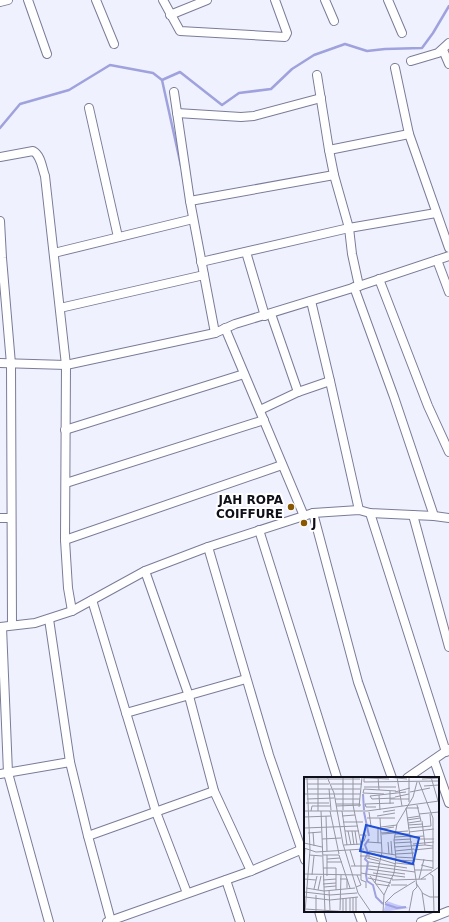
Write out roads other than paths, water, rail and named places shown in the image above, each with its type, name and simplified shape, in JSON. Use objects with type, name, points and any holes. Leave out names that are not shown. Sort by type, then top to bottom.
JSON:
[{"type":"street","points":[[0,2],[8,0]]},
{"type":"street","points":[[28,0],[47,54]]},
{"type":"street","points":[[96,0],[114,44]]},
{"type":"street","points":[[163,0],[180,31],[285,37],[287,33],[275,0]]},
{"type":"street","points":[[170,15],[207,0]]},
{"type":"street","points":[[325,0],[334,21]]},
{"type":"street","points":[[388,0],[402,33]]},
{"type":"street","points":[[411,61],[438,53],[449,43]]},
{"type":"street","points":[[443,50],[449,64]]},
{"type":"street","points":[[395,68],[409,134],[449,248]]},
{"type":"street","points":[[317,75],[334,175],[349,228],[357,287],[434,516]]},
{"type":"street","points":[[174,92],[190,201],[214,333]]},
{"type":"street","points":[[177,114],[241,117],[254,116],[321,98]]},
{"type":"street","points":[[90,108],[118,237]]},
{"type":"street","points":[[329,150],[409,134]]},
{"type":"street","points":[[0,158],[32,151],[39,157],[45,176],[66,365],[65,540],[68,588],[72,611]]},
{"type":"street","points":[[190,201],[334,175]]},
{"type":"street","points":[[201,262],[349,228],[436,213]]},
{"type":"street","points":[[54,253],[193,219]]},
{"type":"street","points":[[0,221],[11,364],[12,625]]},
{"type":"street","points":[[246,252],[268,315],[298,392]]},
{"type":"street","points":[[0,363],[66,365],[214,333],[449,256]]},
{"type":"street","points":[[437,260],[449,292]]},
{"type":"street","points":[[60,308],[204,275]]},
{"type":"street","points":[[379,279],[428,406],[449,452]]},
{"type":"street","points":[[311,301],[359,510]]},
{"type":"street","points":[[226,328],[304,516]]},
{"type":"street","points":[[66,430],[244,374]]},
{"type":"street","points":[[260,410],[298,392],[330,381]]},
{"type":"street","points":[[66,483],[264,420]]},
{"type":"street","points":[[65,540],[282,465]]},
{"type":"street","points":[[49,922],[4,774],[1,627],[35,623],[72,611],[145,571],[208,547],[313,513],[359,510],[370,513],[449,518]]},
{"type":"street","points":[[313,513],[358,682],[392,777]]},
{"type":"street","points":[[370,513],[447,751],[408,777]]},
{"type":"street","points":[[413,515],[449,647]]},
{"type":"street","points":[[0,518],[11,518]]},
{"type":"street","points":[[259,530],[337,777]]},
{"type":"street","points":[[49,619],[70,762],[109,922],[251,871],[304,849],[269,755],[208,547]]},
{"type":"street","points":[[145,571],[189,696],[214,792],[251,871]]},
{"type":"street","points":[[92,600],[156,812],[187,894]]},
{"type":"street","points":[[126,713],[246,679]]},
{"type":"street","points":[[434,760],[449,803]]},
{"type":"street","points":[[4,774],[70,762]]},
{"type":"street","points":[[88,836],[214,792]]},
{"type":"street","points":[[226,880],[240,922]]},
{"type":"street","points":[[424,921],[449,911]]},
{"type":"street","points":[[321,912],[322,922]]},
{"type":"street","points":[[358,912],[362,922]]},
{"type":"waterway","points":[[0,128],[20,104],[69,90],[110,65],[153,73],[162,80],[180,72],[222,105],[239,93],[271,89],[292,69],[314,55],[345,44],[367,51],[422,48],[449,6]]},
{"type":"waterway","points":[[162,80],[181,166]]},
{"type":"place","name":"JAH ROPA COIFFURE","points":[[291,507]]},
{"type":"place","name":"J","points":[[304,523]]}]
